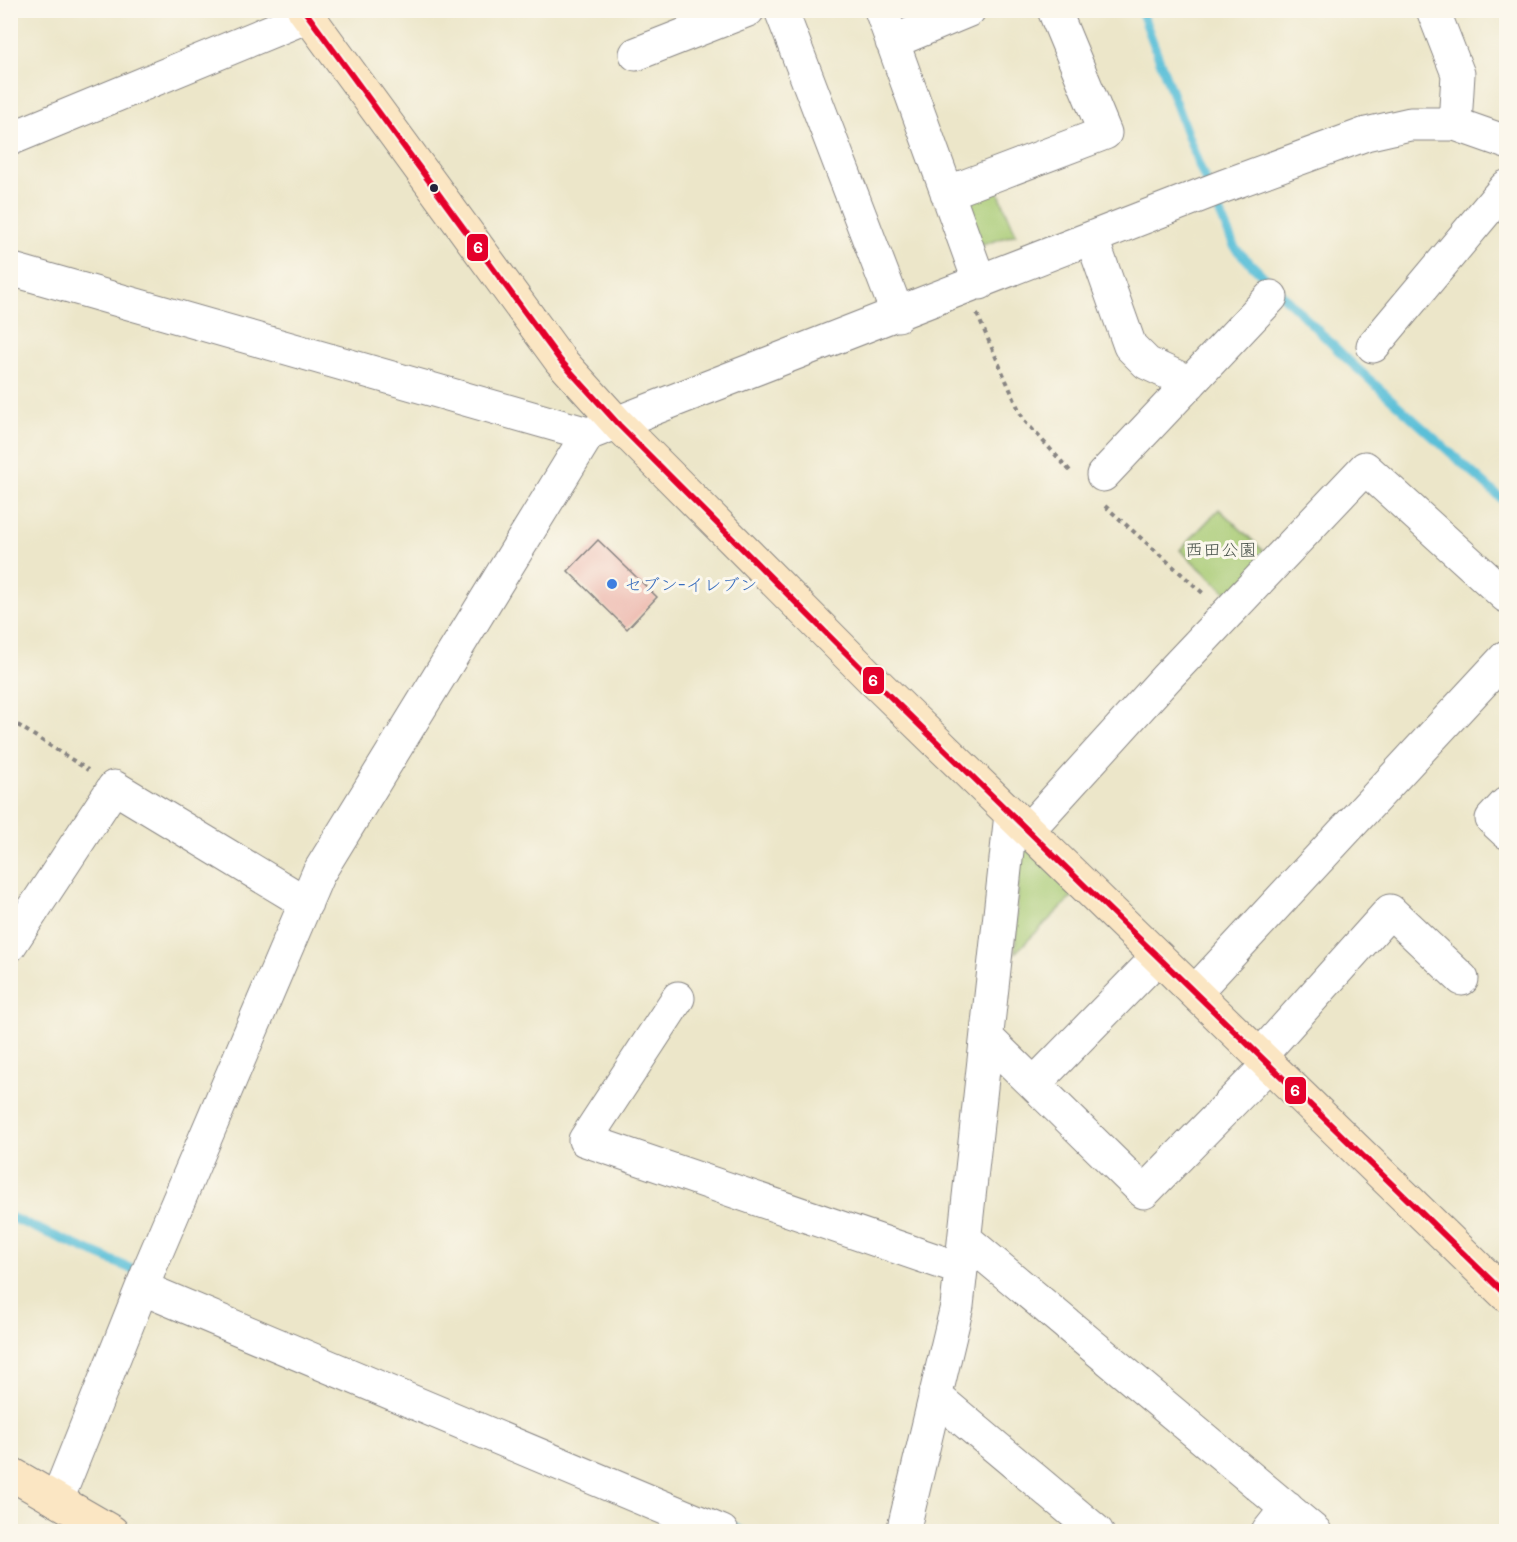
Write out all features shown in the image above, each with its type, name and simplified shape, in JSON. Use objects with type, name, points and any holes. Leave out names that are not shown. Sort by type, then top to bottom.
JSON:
[{"type":"street","points":[[636,54],[748,10]]},
{"type":"street","points":[[781,10],[898,315]]},
{"type":"street","points":[[881,10],[980,283]]},
{"type":"street","points":[[892,42],[969,10]]},
{"type":"street","points":[[947,193],[1104,133],[1054,10]]},
{"type":"street","points":[[1433,10],[1458,74],[1455,124]]},
{"type":"street","points":[[10,139],[306,13],[560,360],[604,430],[1020,822],[1506,1295]]},
{"type":"street","points":[[57,1500],[146,1277],[318,874],[604,430],[1213,191],[1366,134],[1410,124],[1455,124],[1506,142]]},
{"type":"street","points":[[1373,346],[1506,187]]},
{"type":"street","points":[[1092,239],[1130,346],[1147,363],[1190,383]]},
{"type":"street","points":[[10,269],[604,430]]},
{"type":"street","points":[[1103,475],[1271,297]]},
{"type":"street","points":[[903,1532],[957,1305],[987,1038],[1020,822],[1166,678],[1365,468],[1506,596]]},
{"type":"street","points":[[1195,992],[1506,657]]},
{"type":"street","points":[[10,945],[114,787],[306,903]]},
{"type":"street","points":[[1506,804],[1492,819],[1506,832]]},
{"type":"street","points":[[987,1038],[1144,1192],[1264,1060],[1390,911],[1462,979]]},
{"type":"street","points":[[1034,1084],[1158,957]]},
{"type":"street","points":[[678,998],[585,1140],[963,1254],[1278,1520],[1315,1532]]},
{"type":"street","points":[[146,1277],[722,1532]]},
{"type":"street","points":[[935,1396],[1097,1532]]},
{"type":"street","points":[[10,1473],[112,1532]]},
{"type":"path","points":[[10,720],[114,787]]},
{"type":"green space","points":[[998,191],[1016,234],[976,247],[962,204]]},
{"type":"green space","name":"西田公園","points":[[1219,509],[1268,555],[1230,596],[1180,550]]},
{"type":"green space","points":[[1020,841],[1074,895],[1015,953]]},
{"type":"building","name":"セブン-イレブン","points":[[598,540],[657,597],[627,629],[568,571]]},
{"type":"waterway","points":[[1141,10],[1198,163],[1235,248],[1349,361],[1506,503]]},
{"type":"waterway","points":[[10,1217],[141,1273]]},
{"type":"waterway","points":[[727,1524],[744,1532]]},
{"type":"transit line","name":"6","points":[[304,10],[560,360],[619,425],[872,679],[1506,1295]]},
{"type":"place","name":"セブン-イレブン","points":[[612,584]]}]
